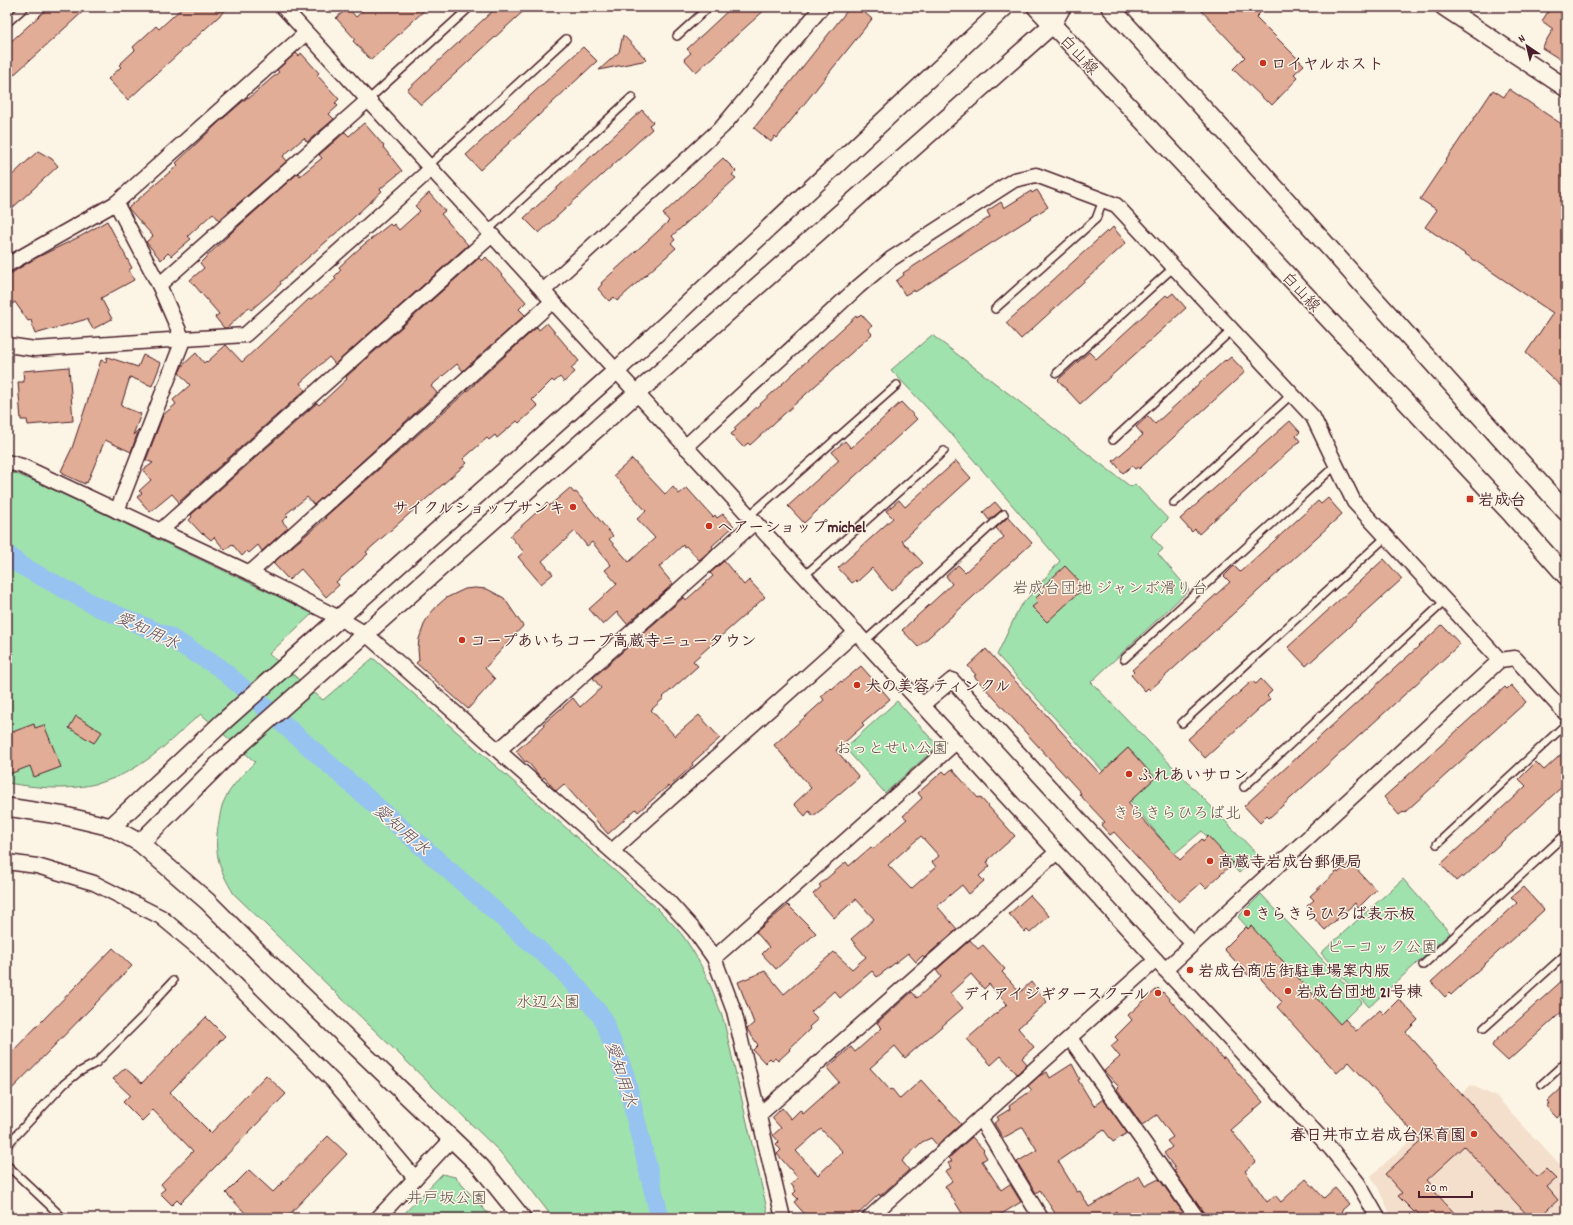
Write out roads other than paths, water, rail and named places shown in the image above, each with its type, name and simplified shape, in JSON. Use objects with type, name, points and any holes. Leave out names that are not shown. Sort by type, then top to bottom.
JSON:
[{"type":"street","points":[[283,7],[552,302],[638,393],[685,447],[1160,965],[1331,1149],[1358,1183],[1378,1218]]},
{"type":"street","points":[[543,291],[722,126],[822,7]]},
{"type":"street","points":[[111,827],[223,722],[616,371],[1005,7]]},
{"type":"street","name":"白山線","points":[[1036,7],[1507,509],[1566,576]]},
{"type":"street","points":[[140,843],[244,741],[638,393],[1052,24],[1062,7]]},
{"type":"street","points":[[1110,7],[1238,146],[1566,512]]},
{"type":"street","points":[[1444,7],[1566,88]]},
{"type":"street","points":[[7,265],[116,203],[306,33]]},
{"type":"street","points":[[159,286],[368,100]]},
{"type":"street","points":[[7,345],[35,349],[245,335],[429,167]]},
{"type":"street","points":[[685,447],[858,287],[891,259],[1014,180],[1036,175],[1116,205],[1313,417],[1354,502],[1500,660]]},
{"type":"street","points":[[116,203],[159,286],[183,340],[117,511]]},
{"type":"street","points":[[160,531],[490,233]]},
{"type":"street","points":[[250,573],[552,302]]},
{"type":"street","points":[[7,462],[22,466],[250,573],[339,618],[366,634],[667,900],[694,930],[714,958],[734,1011],[782,1218]]},
{"type":"street","points":[[498,750],[752,519]]},
{"type":"street","points":[[612,851],[860,637]]},
{"type":"street","points":[[869,1218],[886,1212],[980,1118],[1070,1038],[1160,965],[1193,944],[1500,660],[1515,658],[1566,714]]},
{"type":"street","points":[[922,705],[952,680],[1193,944]]},
{"type":"street","points":[[714,958],[956,742]]},
{"type":"street","points":[[7,807],[65,816],[111,827],[140,843],[207,901],[451,1140],[481,1167],[522,1218]]},
{"type":"street","points":[[758,1115],[1057,852]]},
{"type":"street","points":[[7,862],[37,866],[94,883],[161,917],[202,951],[333,1081],[415,1178]]},
{"type":"street","points":[[1070,1038],[1197,1218]]},
{"type":"street","points":[[980,1118],[1041,1218]]},
{"type":"street","points":[[378,1218],[451,1140]]},
{"type":"lane","points":[[7,23],[25,7]]},
{"type":"lane","points":[[368,100],[470,7]]},
{"type":"lane","points":[[677,36],[709,7]]},
{"type":"lane","points":[[429,167],[566,39]]},
{"type":"lane","points":[[490,233],[632,97]]},
{"type":"lane","points":[[995,309],[1096,219],[1103,200]]},
{"type":"lane","points":[[1057,373],[1174,267]]},
{"type":"lane","points":[[1113,440],[1232,330]]},
{"type":"lane","points":[[752,519],[897,384]]},
{"type":"lane","points":[[1174,503],[1292,394]]},
{"type":"lane","points":[[804,576],[944,450]]},
{"type":"lane","points":[[1124,659],[1336,465]]},
{"type":"lane","points":[[860,637],[1004,514]]},
{"type":"lane","points":[[1182,723],[1386,537]]},
{"type":"lane","points":[[1244,787],[1445,601]]},
{"type":"lane","points":[[1437,844],[1566,724]]},
{"type":"lane","points":[[1423,965],[1566,834]]},
{"type":"lane","points":[[1484,1028],[1566,954]]},
{"type":"lane","points":[[7,1145],[64,1084],[79,1072],[96,1063],[108,1052],[146,1013],[149,1007],[173,981]]},
{"type":"lane","points":[[1542,1084],[1566,1062]]},
{"type":"lane","points":[[7,1165],[63,1218]]},
{"type":"waterway","name":"愛知用水","points":[[7,554],[20,565],[98,607],[167,636],[219,667],[564,972],[602,1017],[625,1075],[660,1218]]},
{"type":"place","name":"ロイヤルホスト","points":[[1263,63]]},
{"type":"place","name":"岩成台","points":[[1470,499]]},
{"type":"place","name":"サイクルショップサンキ","points":[[573,507]]},
{"type":"place","name":"ヘアーショップmichel","points":[[709,526]]},
{"type":"place","name":"コープあいちコープ高蔵寺ニュータウン","points":[[462,640]]},
{"type":"place","name":"犬の美容 ティンクル","points":[[857,685]]},
{"type":"place","name":"ふれあいサロン","points":[[1129,774]]},
{"type":"place","name":"高蔵寺岩成台郵便局","points":[[1210,861]]},
{"type":"place","name":"きらきらひろば表示板","points":[[1247,913]]},
{"type":"place","name":"岩成台商店街駐車場案内版","points":[[1190,970]]},
{"type":"place","name":"岩成台団地 21号棟","points":[[1288,991]]},
{"type":"place","name":"ディアイジギタースクール","points":[[1158,993]]},
{"type":"place","name":"春日井市立岩成台保育園","points":[[1474,1134]]},
{"type":"park label","name":"岩成台団地 ジャンボ滑り台","points":[[1110,587]]},
{"type":"park label","name":"おっとせい公園","points":[[892,747]]},
{"type":"park label","name":"きらきらひろば北","points":[[1177,812]]},
{"type":"park label","name":"ピーコック公園","points":[[1382,946]]},
{"type":"park label","name":"水辺公園","points":[[548,1001]]},
{"type":"park label","name":"井戸坂公園","points":[[447,1197]]}]
